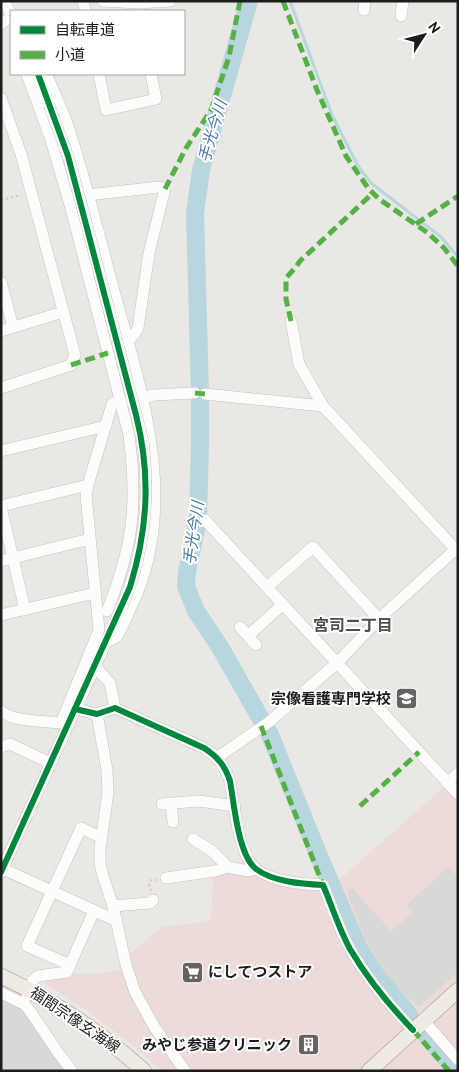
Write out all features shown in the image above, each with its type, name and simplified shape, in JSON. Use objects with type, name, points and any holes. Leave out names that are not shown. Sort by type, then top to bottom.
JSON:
[{"type":"main road","name":"福間宗像玄海線","points":[[1,976],[30,990],[84,1022],[144,1071]]},
{"type":"main road","points":[[370,1071],[458,990]]},
{"type":"street","points":[[4,1],[10,14]]},
{"type":"street","points":[[103,1],[138,7],[170,1]]},
{"type":"street","points":[[401,16],[403,1]]},
{"type":"street","points":[[26,75],[58,167],[107,347],[129,435],[133,460],[134,504],[126,558],[120,580],[107,611]]},
{"type":"street","points":[[38,75],[68,156],[83,210],[143,441],[146,469],[147,498],[138,562],[120,612],[107,641],[75,709],[64,724]]},
{"type":"street","points":[[46,75],[66,121],[88,195],[142,397],[154,459],[154,522],[148,556],[138,592],[117,636],[107,641]]},
{"type":"street","points":[[98,75],[106,110],[156,98],[151,75]]},
{"type":"street","points":[[1,98],[32,192],[75,355],[71,365],[1,388]]},
{"type":"street","points":[[88,195],[159,187],[165,189],[149,253],[138,328],[135,335],[127,341],[107,347]]},
{"type":"street","points":[[1,282],[13,327]]},
{"type":"street","points":[[1,331],[63,312]]},
{"type":"street","points":[[218,757],[265,724],[337,662],[379,619],[457,550],[323,406],[300,364],[291,321]]},
{"type":"street","points":[[117,921],[2,869],[50,763],[99,630],[86,495],[112,404],[154,395],[200,393],[323,406]]},
{"type":"street","points":[[1,451],[106,426]]},
{"type":"street","points":[[25,610],[1,506],[88,485]]},
{"type":"street","points":[[205,520],[458,794]]},
{"type":"street","points":[[1,561],[90,539]]},
{"type":"street","points":[[267,587],[313,547],[379,619]]},
{"type":"street","points":[[1,615],[95,593]]},
{"type":"street","points":[[256,645],[244,632],[283,604]]},
{"type":"street","points":[[96,606],[107,611],[120,612]]},
{"type":"street","points":[[95,666],[110,682],[115,708]]},
{"type":"street","points":[[75,709],[97,714],[115,708],[204,748],[218,757],[227,772],[242,842],[247,856],[255,868],[269,876],[296,883],[323,885],[349,948],[369,978],[458,1060]]},
{"type":"street","points":[[1,711],[19,718],[64,724]]},
{"type":"street","points":[[97,714],[107,770],[108,792],[100,863],[117,921],[126,965],[135,992],[155,1028],[185,1071]]},
{"type":"street","points":[[1,747],[10,744],[50,763]]},
{"type":"street","points":[[447,783],[458,773]]},
{"type":"street","points":[[173,822],[167,804],[199,801],[235,806]]},
{"type":"street","points":[[70,966],[27,946],[81,828],[102,838]]},
{"type":"street","points":[[193,839],[212,850],[228,867]]},
{"type":"street","points":[[166,878],[215,871],[228,867],[248,871],[255,868]]},
{"type":"street","points":[[113,906],[150,903],[153,900]]},
{"type":"street","points":[[24,1004],[33,980],[38,976],[67,972],[94,910]]},
{"type":"street","points":[[1,993],[24,1004],[72,1071]]},
{"type":"path","points":[[1,200],[32,192]]},
{"type":"path","points":[[153,900],[151,880],[166,878]]},
{"type":"shaded area","points":[[445,786],[458,800],[458,1062],[456,1064],[458,1071],[162,1071],[128,1041],[83,1008],[46,985],[46,978],[70,974],[98,974],[122,969],[129,955],[162,927],[211,921],[213,876],[230,870],[329,889]]},
{"type":"shaded area","points":[[448,867],[458,877],[458,972],[419,1007],[399,990],[380,964],[365,938],[347,892],[352,888],[391,931],[413,913],[406,906]]},
{"type":"shaded area","points":[[1,998],[15,1004],[30,1014],[69,1071],[1,1071]]},
{"type":"waterway","name":"手光今川","points":[[249,1],[201,170],[195,213],[200,445],[198,520],[187,572],[186,586],[196,611],[220,647],[270,735],[358,947],[376,975],[409,1015]]},
{"type":"waterway","points":[[290,1],[332,115],[358,166],[371,183],[441,237],[458,257]]},
{"type":"waterway","name":"手光今川","points":[[427,1036],[457,1071]]},
{"type":"marked path","points":[[165,189],[186,148],[211,110],[229,57],[240,1]]},
{"type":"marked path","points":[[283,1],[317,90],[346,156],[368,188],[379,199],[428,233],[444,248],[458,266]]},
{"type":"marked path","points":[[291,321],[286,299],[286,278],[300,261],[373,193]]},
{"type":"marked path","points":[[416,224],[458,196]]},
{"type":"marked path","points":[[71,365],[108,353]]},
{"type":"marked path","points":[[195,393],[205,394]]},
{"type":"marked path","points":[[261,726],[323,885]]},
{"type":"marked path","points":[[360,806],[419,752]]},
{"type":"marked path","points":[[413,1030],[449,1071]]},
{"type":"cycle path","points":[[1,872],[130,587],[141,544],[145,501],[144,459],[136,415],[68,156],[38,75]]},
{"type":"cycle path","points":[[75,709],[97,714],[115,708],[204,748],[217,758],[230,781],[241,841],[250,862],[256,869],[279,880],[323,885],[342,934],[350,949],[379,991],[413,1030]]},
{"type":"place","name":"宗像看護専門学校","points":[[407,699]]},
{"type":"place","name":"にしてつストア","points":[[192,972]]},
{"type":"place","name":"みやじ参道クリニック","points":[[308,1045]]},
{"type":"district","name":"宮司二丁目","points":[[353,625]]}]
